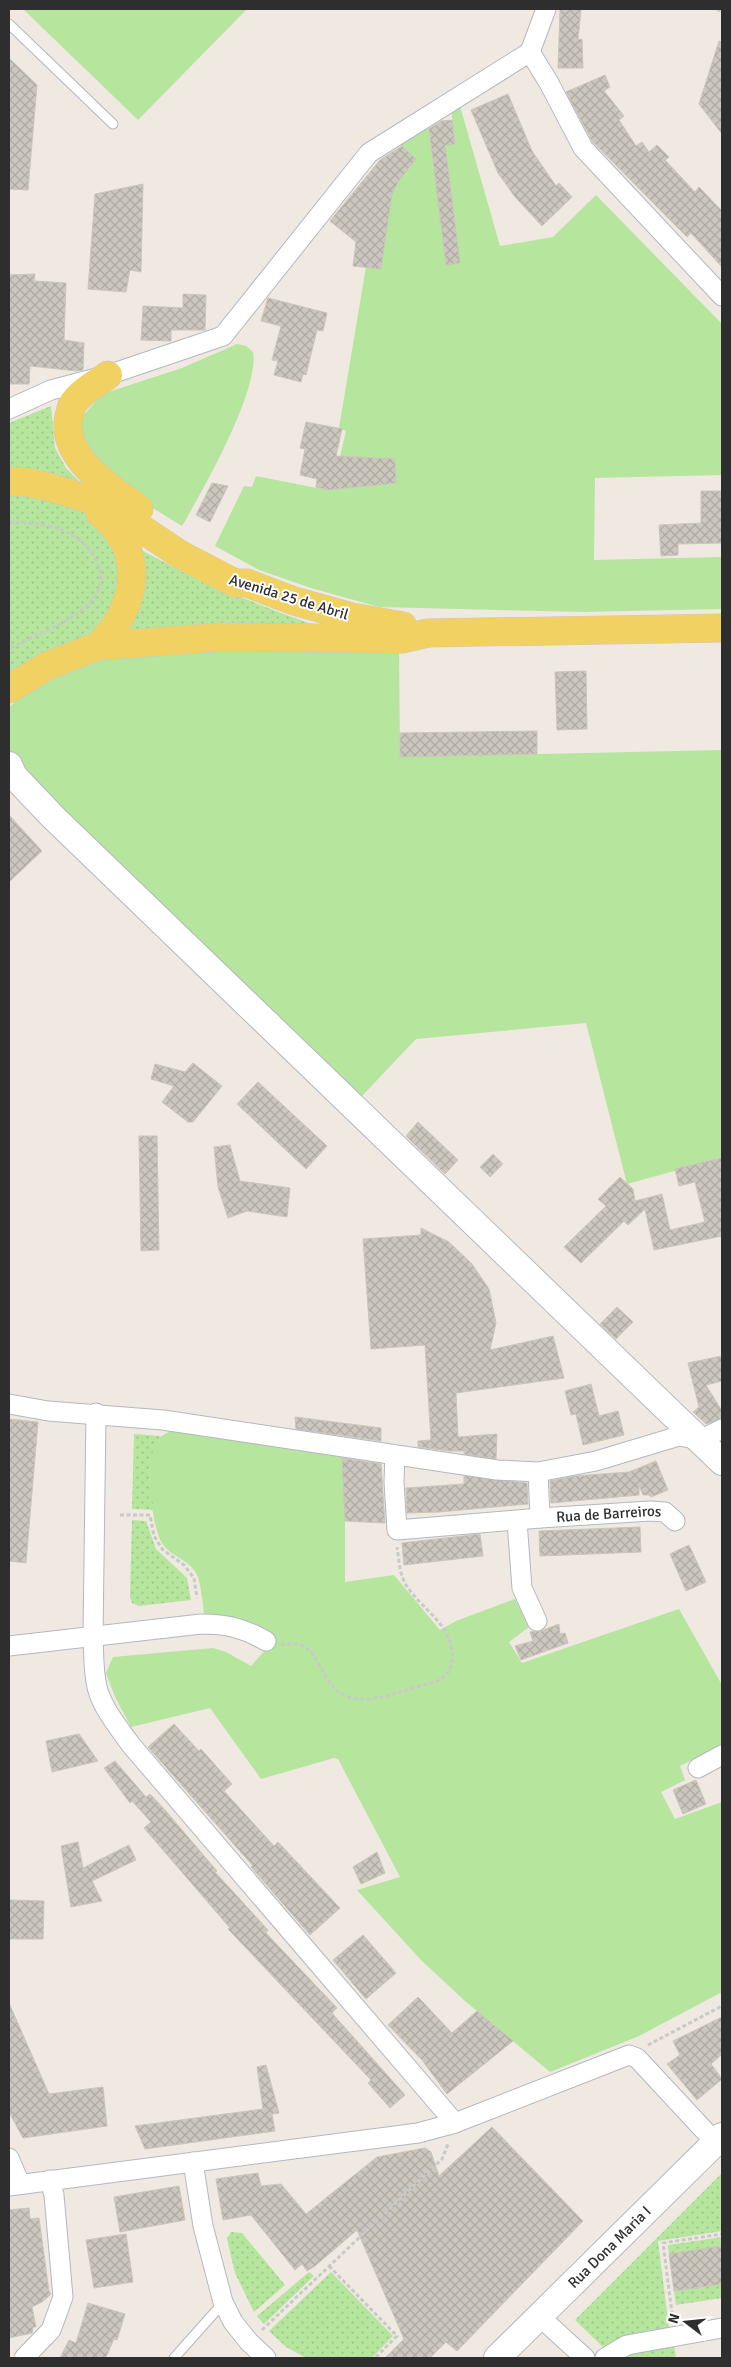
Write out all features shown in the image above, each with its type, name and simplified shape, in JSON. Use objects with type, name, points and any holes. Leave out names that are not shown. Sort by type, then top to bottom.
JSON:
[{"type":"main road","points":[[108,375],[85,392],[72,405],[67,426],[71,445],[85,466],[186,544],[239,573],[247,583]]},
{"type":"main road","name":"Avenida 25 de Abril","points":[[9,482],[26,482],[54,488],[104,504],[181,554],[235,583],[247,583],[294,600],[352,617],[405,626],[428,633]]},
{"type":"main road","name":"Avenida 25 de Abril","points":[[79,497],[110,520],[122,536],[130,552],[133,566],[125,608],[110,633],[98,646]]},
{"type":"main road","name":"Avenida 25 de Abril","points":[[9,689],[47,666],[98,646],[224,637],[402,639],[428,633],[722,628]]},
{"type":"main road","points":[[11,772],[53,816],[711,1434],[722,1462]]},
{"type":"main road","name":"Rua Dona Maria I","points":[[496,2358],[719,2140]]},
{"type":"street","points":[[9,409],[51,390],[108,375],[223,336],[369,153],[530,52],[539,33],[546,9]]},
{"type":"street","points":[[530,52],[549,83],[582,148],[722,296]]},
{"type":"street","points":[[9,1404],[48,1410],[163,1420],[496,1470],[538,1472],[604,1459],[679,1436],[711,1434]]},
{"type":"street","points":[[96,1413],[93,1636],[98,1690],[114,1722],[131,1745],[453,2130]]},
{"type":"street","points":[[395,1455],[394,1482],[397,1530]]},
{"type":"street","name":"Rua de Barreiros","points":[[538,1472],[540,1518]]},
{"type":"street","name":"Rua de Barreiros","points":[[397,1530],[650,1511],[665,1512],[675,1521]]},
{"type":"street","points":[[517,1520],[522,1588],[537,1621]]},
{"type":"street","points":[[9,1646],[201,1624],[226,1624],[251,1633],[270,1643]]},
{"type":"street","points":[[698,1768],[722,1756]]},
{"type":"street","points":[[9,2158],[15,2185],[453,2130],[629,2055],[637,2058],[719,2140]]},
{"type":"street","points":[[193,2162],[203,2226],[223,2302],[232,2322],[266,2358]]},
{"type":"street","points":[[24,2358],[51,2330],[63,2297],[54,2195],[50,2180]]},
{"type":"street","points":[[539,2316],[585,2358]]},
{"type":"street","points":[[605,2358],[627,2345],[722,2328]]},
{"type":"lane","points":[[9,24],[113,124]]},
{"type":"lane","points":[[174,2358],[223,2302]]},
{"type":"path","points":[[717,9],[722,12]]},
{"type":"path","points":[[9,522],[47,525],[74,535],[92,550],[101,571],[100,587],[90,603],[74,616],[9,649]]},
{"type":"path","points":[[120,1514],[150,1515],[154,1536],[163,1550],[184,1565],[194,1578],[197,1598]]},
{"type":"path","points":[[270,1643],[298,1644],[311,1651],[327,1680],[338,1693],[352,1698],[371,1698],[437,1682],[447,1675],[452,1664],[452,1648],[440,1624],[404,1582],[400,1571],[397,1530]]},
{"type":"path","points":[[629,2055],[722,2006]]},
{"type":"path","points":[[258,2334],[442,2159],[453,2130]]},
{"type":"path","points":[[676,2336],[663,2243],[722,2234]]},
{"type":"path","points":[[329,2266],[397,2336],[375,2358]]},
{"type":"green space","points":[[23,9],[247,9],[138,120]]},
{"type":"green space","points":[[460,106],[500,246],[553,237],[596,195],[722,324],[722,475],[595,478],[594,560],[722,557],[722,609],[584,612],[379,607],[311,588],[259,570],[215,546],[244,486],[252,487],[256,476],[327,490],[396,483],[395,459],[340,457],[346,431],[339,428],[366,267],[381,269],[392,194],[398,182],[416,159],[398,142],[428,123],[446,265],[445,145],[455,143],[451,109]]},
{"type":"green space","points":[[237,344],[246,346],[253,352],[253,369],[248,390],[216,465],[182,526],[148,505],[97,466],[78,430],[81,418],[102,394],[182,368]]},
{"type":"green space","points":[[51,406],[55,448],[66,468],[84,486],[9,472],[9,423]]},
{"type":"green space","points":[[9,490],[74,504],[99,521],[118,540],[118,601],[92,634],[9,678]]},
{"type":"green space","points":[[143,551],[186,573],[230,592],[320,627],[125,632],[144,567]]},
{"type":"green space","points":[[304,646],[399,646],[400,757],[722,750],[722,1158],[627,1184],[586,1023],[416,1039],[361,1097],[9,756],[9,708],[20,695],[60,672],[123,654]]},
{"type":"green space","points":[[186,1425],[342,1455],[345,1582],[394,1575],[440,1630],[456,1621],[515,1599],[529,1627],[509,1642],[522,1663],[679,1609],[722,1685],[722,1744],[680,1766],[685,1780],[661,1792],[675,1819],[722,1802],[722,1992],[639,2036],[550,2072],[465,2001],[421,1960],[357,1890],[400,1877],[338,1759],[334,1758],[261,1779],[210,1708],[131,1727],[115,1697],[106,1673],[113,1657],[213,1648],[226,1652],[251,1666],[266,1649],[204,1615],[198,1577],[192,1567],[168,1550],[159,1538],[151,1496],[151,1454],[154,1445],[160,1438],[168,1432]]},
{"type":"green space","points":[[134,1434],[161,1436],[152,1453],[150,1462],[150,1481],[154,1510],[132,1509]]},
{"type":"green space","points":[[132,1520],[146,1521],[156,1549],[187,1578],[191,1600],[139,1606],[132,1603],[130,1597]]},
{"type":"green space","points":[[722,2173],[722,2231],[658,2241],[669,2328],[622,2339],[606,2350],[575,2320]]},
{"type":"green space","points":[[231,2232],[242,2233],[285,2285],[254,2312],[235,2273],[227,2239]]},
{"type":"green space","points":[[722,2237],[722,2246],[669,2254],[668,2245]]},
{"type":"green space","points":[[309,2272],[314,2276],[264,2324],[257,2316]]},
{"type":"green space","points":[[331,2272],[393,2336],[372,2358],[306,2358],[286,2347],[269,2331]]},
{"type":"green space","points":[[722,2284],[722,2298],[676,2305],[674,2291]]},
{"type":"green space","points":[[674,2344],[676,2358],[618,2358],[630,2350]]},
{"type":"building","points":[[560,9],[581,9],[578,40],[582,39],[583,68],[558,68]]},
{"type":"building","points":[[719,41],[722,42],[722,134],[699,104]]},
{"type":"building","points":[[9,58],[37,85],[28,190],[9,189]]},
{"type":"building","points":[[605,75],[610,87],[604,91],[624,116],[619,120],[636,146],[642,142],[649,152],[657,145],[669,157],[665,160],[695,192],[699,187],[722,211],[722,267],[691,233],[687,237],[592,141],[566,92]]},
{"type":"building","points":[[508,94],[532,151],[556,186],[559,183],[572,197],[542,226],[515,197],[498,173],[471,110]]},
{"type":"building","points":[[452,120],[455,144],[445,145],[460,263],[446,265],[429,129],[441,121]]},
{"type":"building","points":[[402,146],[416,159],[398,182],[392,194],[381,269],[353,266],[356,242],[330,221],[380,160]]},
{"type":"building","points":[[143,184],[141,272],[130,270],[126,292],[88,289],[95,194]]},
{"type":"building","points":[[35,274],[34,281],[66,283],[64,340],[84,343],[83,370],[30,366],[29,384],[9,384],[9,275]]},
{"type":"building","points":[[183,294],[206,295],[205,330],[171,330],[171,341],[141,340],[143,306],[183,308]]},
{"type":"building","points":[[268,298],[327,313],[323,331],[317,330],[306,375],[303,374],[301,382],[274,375],[278,361],[272,360],[281,326],[261,321]]},
{"type":"building","points":[[306,422],[342,429],[336,456],[395,459],[396,483],[327,490],[316,487],[317,479],[300,475],[305,449],[300,448]]},
{"type":"building","points":[[212,483],[228,486],[210,522],[196,515]]},
{"type":"building","points":[[701,491],[722,491],[722,543],[678,544],[678,555],[661,556],[659,525],[701,523]]},
{"type":"building","points":[[586,671],[587,729],[557,730],[555,672]]},
{"type":"building","points":[[537,731],[537,754],[400,757],[400,733]]},
{"type":"building","points":[[9,815],[42,851],[9,882]]},
{"type":"building","points":[[193,1063],[222,1086],[193,1122],[188,1122],[162,1102],[174,1086],[151,1079],[155,1064],[185,1072]]},
{"type":"building","points":[[258,1082],[327,1146],[306,1169],[237,1104]]},
{"type":"building","points":[[418,1122],[458,1160],[445,1174],[406,1136]]},
{"type":"building","points":[[139,1136],[157,1136],[159,1250],[141,1251]]},
{"type":"building","points":[[230,1145],[240,1181],[290,1188],[287,1217],[247,1211],[228,1218],[218,1187],[214,1147]]},
{"type":"building","points":[[493,1154],[503,1164],[490,1177],[480,1167]]},
{"type":"building","points":[[722,1158],[722,1236],[654,1250],[645,1209],[628,1225],[624,1221],[581,1263],[564,1247],[606,1206],[598,1199],[620,1177],[633,1189],[635,1201],[662,1194],[670,1230],[705,1222],[695,1182],[679,1186],[675,1169]]},
{"type":"building","points":[[421,1228],[449,1242],[472,1264],[489,1289],[496,1323],[490,1350],[553,1336],[564,1378],[456,1393],[458,1437],[497,1434],[496,1459],[464,1454],[464,1451],[418,1447],[418,1441],[431,1440],[425,1345],[371,1349],[363,1239],[421,1235]]},
{"type":"building","points":[[617,1307],[633,1322],[616,1339],[600,1324]]},
{"type":"building","points":[[722,1356],[722,1381],[706,1385],[722,1411],[722,1418],[706,1424],[693,1412],[699,1407],[688,1363]]},
{"type":"building","points":[[591,1384],[599,1416],[618,1411],[624,1435],[583,1445],[576,1414],[571,1415],[565,1391]]},
{"type":"building","points":[[295,1417],[381,1428],[381,1441],[296,1429]]},
{"type":"building","points":[[9,1419],[38,1422],[26,1563],[9,1561]]},
{"type":"building","points":[[342,1458],[381,1464],[385,1523],[345,1521]]},
{"type":"building","points":[[656,1461],[668,1490],[651,1497],[643,1495],[639,1485],[639,1495],[551,1503],[550,1481],[575,1476],[629,1472]]},
{"type":"building","points":[[464,1476],[527,1483],[528,1504],[407,1513],[406,1488],[464,1484]]},
{"type":"building","points":[[640,1527],[641,1552],[540,1556],[539,1531]]},
{"type":"building","points":[[480,1534],[483,1556],[404,1565],[402,1543]]},
{"type":"building","points":[[689,1545],[706,1582],[686,1591],[670,1554]]},
{"type":"building","points":[[559,1624],[560,1634],[565,1633],[568,1643],[521,1660],[515,1646],[533,1641],[530,1632],[541,1631]]},
{"type":"building","points":[[174,1724],[199,1751],[201,1749],[232,1784],[224,1791],[274,1846],[278,1842],[340,1908],[310,1935],[251,1867],[253,1866],[148,1747]]},
{"type":"building","points":[[79,1734],[98,1761],[52,1772],[46,1741]]},
{"type":"building","points":[[115,1761],[146,1797],[150,1794],[165,1810],[217,1871],[215,1872],[268,1930],[266,1933],[337,2008],[332,2013],[405,2095],[390,2108],[368,2083],[371,2080],[228,1929],[230,1928],[144,1828],[151,1822],[132,1801],[130,1803],[104,1768]]},
{"type":"building","points":[[696,1780],[706,1804],[683,1814],[673,1790]]},
{"type":"building","points":[[78,1842],[83,1868],[129,1845],[136,1860],[92,1881],[102,1901],[71,1907],[61,1846]]},
{"type":"building","points":[[377,1852],[385,1873],[361,1884],[353,1867]]},
{"type":"building","points":[[9,1900],[44,1901],[43,1939],[9,1939]]},
{"type":"building","points":[[363,1935],[396,1973],[366,1999],[333,1960]]},
{"type":"building","points":[[418,1997],[452,2033],[477,2011],[513,2041],[447,2094],[422,2060],[388,2025]]},
{"type":"building","points":[[9,2003],[49,2094],[103,2087],[107,2126],[23,2138],[9,2112]]},
{"type":"building","points":[[722,2017],[722,2054],[711,2064],[722,2079],[697,2100],[667,2064],[680,2055],[673,2041]]},
{"type":"building","points":[[266,2065],[279,2113],[272,2114],[275,2131],[145,2149],[135,2126],[263,2109],[257,2067]]},
{"type":"building","points":[[492,2127],[583,2221],[457,2351],[446,2342],[430,2358],[385,2358],[404,2339],[357,2230],[307,2271],[302,2264],[295,2270],[251,2215],[223,2220],[216,2179],[258,2173],[261,2186],[281,2184],[306,2214],[377,2157],[425,2148],[431,2152],[439,2176]]},
{"type":"building","points":[[179,2186],[185,2220],[120,2232],[114,2197]]},
{"type":"building","points":[[29,2208],[30,2219],[39,2218],[49,2291],[51,2294],[42,2302],[32,2307],[36,2327],[33,2327],[32,2333],[9,2338],[9,2210]]},
{"type":"building","points":[[126,2234],[133,2282],[94,2288],[86,2240]]},
{"type":"building","points":[[722,2246],[722,2284],[674,2291],[669,2254]]},
{"type":"building","points":[[88,2303],[125,2314],[117,2340],[114,2339],[106,2357],[109,2358],[60,2358],[69,2340],[76,2343]]}]
